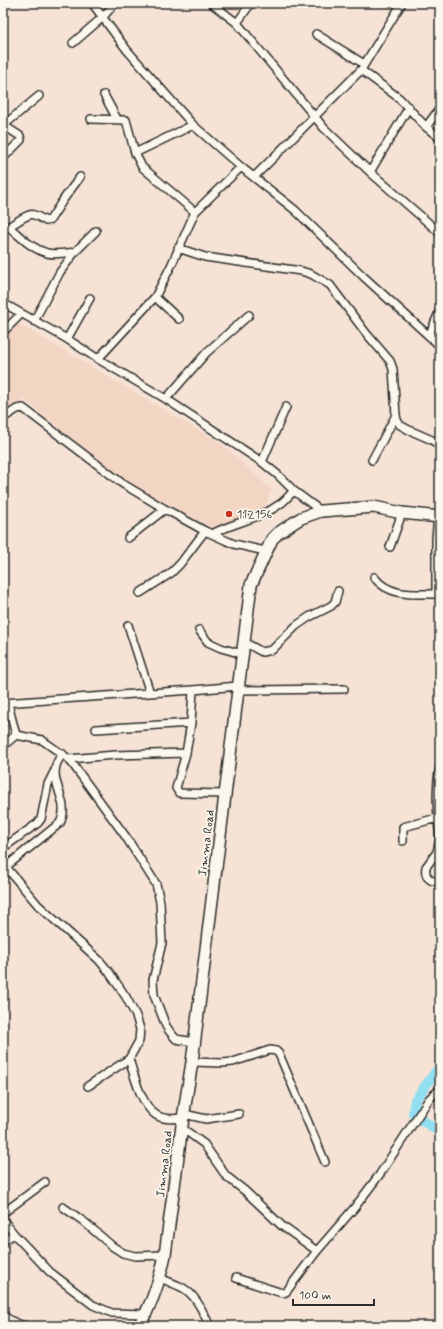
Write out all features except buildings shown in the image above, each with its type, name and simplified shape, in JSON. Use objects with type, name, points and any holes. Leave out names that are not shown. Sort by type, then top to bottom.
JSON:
[{"type":"highway","name":"Jimma Road","points":[[139,1326],[146,1314],[161,1278],[166,1255],[192,1062],[251,585],[265,551],[272,540],[278,533],[301,518],[321,511],[374,507],[402,513],[439,516]]},
{"type":"street","points":[[92,3],[127,50],[193,125],[241,167],[295,210],[364,277],[440,346]]},
{"type":"street","points":[[73,43],[103,17],[115,3]]},
{"type":"street","points":[[211,3],[237,23],[314,117],[370,172],[440,233]]},
{"type":"street","points":[[237,23],[251,3]]},
{"type":"street","points":[[254,177],[362,67],[402,3]]},
{"type":"street","points":[[316,34],[362,67],[400,98],[426,127],[440,138]]},
{"type":"street","points":[[104,95],[118,119]]},
{"type":"street","points":[[3,158],[21,140],[20,136],[3,125],[39,96]]},
{"type":"street","points":[[370,172],[409,108]]},
{"type":"street","points":[[426,127],[440,108]]},
{"type":"street","points":[[91,118],[126,120],[138,160],[146,170],[195,212]]},
{"type":"street","points":[[135,153],[193,125]]},
{"type":"street","points":[[98,360],[155,297],[171,266],[195,212],[241,167]]},
{"type":"street","points":[[76,252],[54,254],[46,253],[6,228],[29,214],[34,214],[46,221],[50,220],[80,177]]},
{"type":"street","points":[[34,321],[60,272],[96,231]]},
{"type":"street","points":[[178,248],[205,257],[301,271],[311,274],[330,285],[366,333],[390,361],[393,369],[396,416],[400,425],[432,440],[440,446]]},
{"type":"street","points":[[155,297],[179,319]]},
{"type":"street","points":[[67,339],[90,298]]},
{"type":"street","points":[[3,303],[67,339],[98,360],[166,399],[262,462],[294,491],[321,511]]},
{"type":"street","points":[[429,336],[440,310]]},
{"type":"street","points":[[3,332],[21,314]]},
{"type":"street","points":[[166,399],[207,352],[249,315]]},
{"type":"street","points":[[262,462],[286,407]]},
{"type":"street","points":[[3,418],[17,409],[23,408],[123,484],[165,509],[240,546],[265,551]]},
{"type":"street","points":[[372,460],[396,416]]},
{"type":"street","points":[[140,593],[171,573],[209,532],[220,530],[260,516],[282,503],[294,491]]},
{"type":"street","points":[[128,538],[165,509]]},
{"type":"street","points":[[390,547],[402,513]]},
{"type":"street","points":[[374,577],[382,586],[395,592],[409,594],[438,594],[436,539],[439,516]]},
{"type":"street","points":[[244,642],[262,652],[272,650],[296,626],[336,602],[338,591]]},
{"type":"street","points":[[128,625],[150,693]]},
{"type":"street","points":[[199,630],[208,642],[221,648],[242,654]]},
{"type":"street","points":[[16,735],[5,704],[238,688],[344,689]]},
{"type":"street","points":[[193,690],[191,723],[186,753],[176,788],[179,793],[225,794]]},
{"type":"street","points":[[96,728],[191,723]]},
{"type":"street","points":[[3,746],[16,735]]},
{"type":"street","points":[[16,735],[42,740],[66,756],[126,837],[156,884],[160,902],[162,943],[154,980],[154,995],[166,1026],[170,1032],[176,1039],[194,1042]]},
{"type":"street","points":[[3,848],[38,823],[41,818],[48,784],[54,772],[56,762],[66,756],[186,753]]},
{"type":"street","points":[[440,767],[437,780],[437,818],[440,838],[437,852],[425,870],[430,880],[433,882],[440,881]]},
{"type":"street","points":[[54,772],[63,807],[63,818],[60,823],[4,866],[38,905],[99,960],[126,997],[136,1016],[140,1029],[139,1041],[129,1059],[88,1086]]},
{"type":"street","points":[[403,841],[403,827],[437,818]]},
{"type":"street","points":[[192,1062],[233,1062],[270,1050],[276,1051],[279,1054],[325,1162]]},
{"type":"street","points":[[129,1059],[137,1086],[147,1106],[155,1115],[166,1119],[183,1120],[206,1119],[239,1114]]},
{"type":"street","points":[[236,1278],[283,1293],[286,1292],[317,1251],[368,1191],[429,1099],[440,1089]]},
{"type":"street","points":[[183,1120],[204,1144],[226,1176],[245,1191],[282,1226],[317,1251]]},
{"type":"street","points":[[3,1213],[45,1182]]},
{"type":"street","points":[[63,1207],[123,1253],[135,1256],[166,1255]]},
{"type":"street","points":[[3,1220],[14,1234],[50,1272],[93,1305],[112,1313],[146,1314]]},
{"type":"street","points":[[3,1241],[14,1234]]},
{"type":"street","points":[[161,1278],[191,1294],[196,1300],[210,1326]]},
{"type":"street","points":[[3,1315],[10,1320],[26,1326]]},
{"type":"shaded area","points":[[17,323],[222,444],[272,490],[259,519],[215,530],[123,480],[25,400],[3,416],[3,337]]},
{"type":"waterway","points":[[440,1066],[415,1100],[413,1114],[438,1131],[440,1135]]},
{"type":"place","name":"112156","points":[[229,514]]}]
